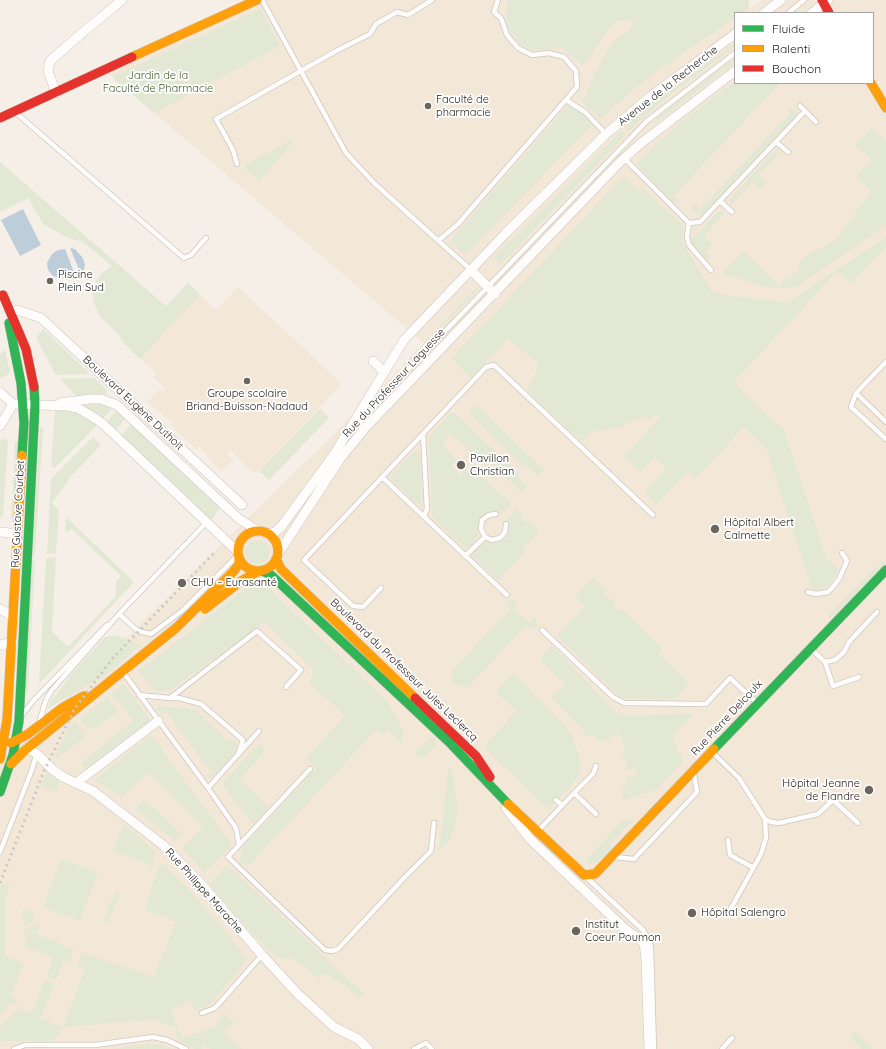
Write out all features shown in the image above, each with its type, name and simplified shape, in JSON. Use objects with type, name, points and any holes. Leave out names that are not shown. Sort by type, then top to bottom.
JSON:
[{"type":"street","points":[[56,93],[48,71],[52,58],[122,0]]},
{"type":"street","points":[[765,12],[781,0]]},
{"type":"street","points":[[0,118],[252,1]]},
{"type":"street","points":[[813,12],[824,1],[829,12]]},
{"type":"street","name":"Avenue de la Recherche","points":[[604,136],[650,96],[734,35]]},
{"type":"street","points":[[624,159],[734,72]]},
{"type":"street","points":[[872,84],[886,108]]},
{"type":"street","name":"Rue du Professeur Laguesse","points":[[263,533],[272,533],[281,527],[333,456],[404,340],[604,136]]},
{"type":"street","name":"Rue du Professeur Laguesse","points":[[277,556],[340,459],[365,428],[624,159]]},
{"type":"street","points":[[471,270],[495,294]]},
{"type":"street","name":"Rue Gustave Courbet","points":[[0,284],[26,350],[34,381],[35,405],[19,721],[10,766]]},
{"type":"street","name":"Rue Gustave Courbet","points":[[0,759],[7,720],[13,642],[24,405],[16,352],[4,295]]},
{"type":"street","name":"Boulevard Eugène Duthoit","points":[[17,310],[41,318],[242,505]]},
{"type":"street","points":[[372,361],[384,372]]},
{"type":"street","points":[[0,392],[13,404],[0,426]]},
{"type":"street","name":"Boulevard Eugène Duthoit","points":[[52,405],[67,401],[90,399],[101,399],[117,405],[239,519],[263,533]]},
{"type":"street","name":"Boulevard Eugène Duthoit","points":[[13,404],[52,405],[77,408],[102,423],[239,555]]},
{"type":"street","points":[[0,532],[18,534]]},
{"type":"street","points":[[0,792],[10,766],[27,748],[122,671],[241,581],[269,568],[277,556],[275,541],[263,533],[252,532],[244,538],[240,544],[239,564],[233,572],[191,614],[158,643]]},
{"type":"street","points":[[239,555],[248,568],[260,571]]},
{"type":"street","name":"Boulevard du Professeur Jules Leclercq","points":[[277,556],[281,569],[476,756],[496,788],[508,803]]},
{"type":"street","name":"Rue Pierre Delcoulx","points":[[584,875],[590,876],[595,874],[757,703],[886,570]]},
{"type":"street","name":"Boulevard du Professeur Jules Leclercq","points":[[260,571],[268,573],[276,580],[458,751],[494,792],[526,836],[621,926],[644,943],[646,959],[649,1049]]},
{"type":"street","points":[[0,609],[14,617]]},
{"type":"street","points":[[0,644],[13,642]]},
{"type":"street","points":[[3,748],[62,708],[112,679]]},
{"type":"street","points":[[76,783],[158,721]]},
{"type":"street","name":"Rue Philippe Marache","points":[[27,748],[37,754],[63,777],[99,796],[163,845],[203,886],[262,956],[297,993],[334,1027],[358,1039],[368,1049]]},
{"type":"street","name":"Boulevard du Professeur Jules Leclercq","points":[[494,792],[508,803],[584,875]]},
{"type":"street","name":"Boulevard du Professeur Jules Leclercq","points":[[644,1049],[648,1026]]},
{"type":"lane","points":[[262,0],[326,118],[350,158],[374,183],[471,270]]},
{"type":"lane","points":[[237,164],[233,150],[216,119],[336,51],[370,34],[376,24],[397,12],[408,15],[432,0]]},
{"type":"lane","points":[[439,240],[458,224],[577,87],[576,71],[564,57],[549,53],[532,55],[518,48],[507,35],[501,18],[494,12],[498,0]]},
{"type":"lane","points":[[789,12],[804,0]]},
{"type":"lane","points":[[333,456],[392,386],[646,121],[734,54]]},
{"type":"lane","points":[[566,100],[585,112],[604,136]]},
{"type":"lane","points":[[800,106],[816,122]]},
{"type":"lane","points":[[14,111],[184,258],[191,255],[206,238]]},
{"type":"lane","points":[[624,159],[689,223],[700,222],[805,111]]},
{"type":"lane","points":[[776,142],[788,152]]},
{"type":"lane","points":[[720,201],[732,212]]},
{"type":"lane","points":[[689,223],[687,237],[689,245],[711,270]]},
{"type":"lane","points":[[886,362],[856,393],[852,407],[886,439]]},
{"type":"lane","points":[[381,588],[363,607],[352,606],[304,560],[486,367],[494,365],[653,514]]},
{"type":"lane","points":[[365,428],[392,386]]},
{"type":"lane","points":[[856,393],[886,422]]},
{"type":"lane","points":[[423,434],[427,509],[424,516]]},
{"type":"lane","points":[[382,477],[507,596]]},
{"type":"lane","points":[[496,514],[489,515],[482,520],[481,529],[484,536],[492,540],[500,538],[506,532],[506,524]]},
{"type":"lane","points":[[19,721],[33,700],[119,614],[206,523]]},
{"type":"lane","points":[[465,556],[484,536]]},
{"type":"lane","points":[[808,592],[816,594],[828,592],[832,588],[839,579],[847,561],[842,553]]},
{"type":"lane","points":[[151,634],[182,612],[239,555]]},
{"type":"lane","points":[[825,662],[835,660],[844,652],[849,642],[877,612]]},
{"type":"lane","points":[[119,614],[138,631],[151,634],[158,643]]},
{"type":"lane","points":[[0,852],[37,754],[39,725],[44,704],[49,695],[119,614]]},
{"type":"lane","points":[[542,630],[613,697],[624,703],[706,704],[730,678],[757,703]]},
{"type":"lane","points":[[170,698],[257,631],[301,670],[286,687]]},
{"type":"lane","points":[[810,648],[825,662],[833,686],[859,677]]},
{"type":"lane","points":[[122,671],[236,828],[239,845]]},
{"type":"lane","points":[[140,695],[179,698],[201,704],[243,740],[238,755]]},
{"type":"lane","points":[[208,788],[259,731]]},
{"type":"lane","points":[[711,752],[739,778],[766,819],[766,838],[761,854],[728,912]]},
{"type":"lane","points":[[538,831],[593,774],[596,766]]},
{"type":"lane","points":[[310,769],[228,857],[326,950],[332,951],[338,949],[431,851],[434,823]]},
{"type":"lane","points":[[612,856],[634,859],[697,792],[693,771]]},
{"type":"lane","points":[[574,793],[596,814]]},
{"type":"lane","points":[[556,800],[562,805]]},
{"type":"lane","points":[[766,819],[779,823],[818,814],[833,800],[858,822]]},
{"type":"lane","points":[[728,840],[730,855],[752,868]]},
{"type":"lane","points":[[584,875],[643,930],[648,938],[651,948],[654,1049]]},
{"type":"lane","points":[[202,1013],[215,1008],[262,956]]},
{"type":"lane","points":[[14,1049],[24,1045],[95,1045],[153,1037],[167,1040],[186,1049]]},
{"type":"lane","points":[[722,1049],[732,1038]]},
{"type":"lane","points":[[414,1049],[426,1043],[432,1049]]},
{"type":"shaded area","points":[[257,0],[749,0],[749,9],[762,0],[886,0],[886,1049],[0,1049],[0,762],[425,344],[105,71]]},
{"type":"shaded area","name":"Groupe scolaire Briand-Buisson-Nadaud","points":[[188,283],[216,310],[238,287],[342,384],[255,474],[230,450],[227,453],[233,459],[221,472],[199,447],[196,449],[171,425],[173,423],[147,402],[160,389],[163,392],[166,389],[153,377],[156,373],[129,348]]},
{"type":"green space","points":[[507,0],[749,0],[748,9],[744,12],[734,12],[734,19],[647,78],[600,119],[583,102],[594,75],[613,41],[629,31],[635,20],[615,21],[583,65],[562,48],[531,50],[520,44],[507,26]]},
{"type":"green space","name":"Jardin de la Faculté de Pharmacie","points":[[260,9],[280,46],[154,113],[112,77]]},
{"type":"green space","points":[[734,44],[734,47],[657,105],[629,131],[624,127],[651,105]]},
{"type":"green space","points":[[734,59],[734,63],[654,124],[652,122]]},
{"type":"green space","points":[[734,82],[734,84],[780,84],[673,196],[680,202],[673,203],[636,164],[683,120]]},
{"type":"green space","points":[[568,105],[584,114],[593,124],[465,255],[450,241]]},
{"type":"green space","points":[[792,107],[799,114],[797,117],[703,215],[696,215],[692,210],[694,204],[700,209],[790,114],[788,112]]},
{"type":"green space","points":[[871,128],[886,141],[886,225],[798,286],[788,288],[768,287],[722,274],[744,251],[779,285],[786,277],[789,279],[800,267],[798,265],[805,257],[837,239],[871,192],[857,177],[872,160],[855,145]]},
{"type":"green space","points":[[621,131],[625,135],[501,264],[494,257]]},
{"type":"green space","points":[[291,140],[292,143],[260,180],[245,168],[246,165]]},
{"type":"green space","points":[[633,142],[635,144],[503,280],[501,279]]},
{"type":"green space","points":[[773,152],[780,152],[759,174],[767,182],[760,189],[752,182],[731,205],[729,200]]},
{"type":"green space","points":[[0,162],[166,306],[188,283],[200,294],[140,359],[99,315],[94,303],[92,292],[95,283],[101,274],[112,266],[83,242],[68,238],[43,224],[28,198],[0,212]]},
{"type":"green space","points":[[625,175],[640,193],[643,188],[684,228],[682,242],[713,293],[787,303],[886,237],[886,247],[851,283],[837,271],[733,383],[784,430],[826,557],[838,570],[829,585],[821,590],[812,589],[767,450],[744,427],[696,478],[688,472],[657,504],[645,492],[666,468],[655,457],[641,472],[624,456],[660,418],[656,413],[649,421],[643,416],[617,428],[590,432],[582,442],[527,390],[534,379],[538,363],[508,339],[470,378],[452,358]]},
{"type":"green space","points":[[721,211],[724,213],[704,236],[712,243],[705,251],[710,256],[706,261],[693,246],[692,239],[718,212]]},
{"type":"green space","points":[[478,286],[480,287],[405,367],[403,365]]},
{"type":"green space","points":[[43,329],[89,374],[56,375],[36,338]]},
{"type":"green space","points":[[5,349],[10,373],[0,379],[0,355]]},
{"type":"green space","points":[[94,378],[107,390],[105,396],[78,398],[60,379]]},
{"type":"green space","points":[[78,403],[100,403],[113,407],[102,420],[78,405]]},
{"type":"green space","points":[[477,405],[544,470],[538,476],[527,466],[525,468],[469,414]]},
{"type":"green space","points":[[320,408],[329,418],[269,480],[259,471]]},
{"type":"green space","points":[[117,410],[125,417],[125,419],[116,430],[106,423]]},
{"type":"green space","points":[[55,411],[72,411],[82,414],[98,424],[55,468],[51,466]]},
{"type":"green space","points":[[450,413],[455,413],[519,474],[517,476],[528,486],[522,493],[491,463],[487,467],[457,438],[455,440],[450,434],[442,444],[456,460],[451,466],[460,475],[466,469],[475,479],[479,475],[511,504],[502,513],[490,511],[480,518],[478,524],[478,535],[476,540],[469,547],[464,547],[432,516],[429,437]]},
{"type":"green space","points":[[130,425],[134,425],[221,507],[211,520],[208,521],[122,439],[122,435]]},
{"type":"green space","points":[[40,427],[43,428],[35,555],[32,555]]},
{"type":"green space","points":[[93,437],[101,445],[72,475],[52,503],[59,511],[56,553],[47,554],[51,479]]},
{"type":"green space","points":[[2,438],[8,441],[3,514],[0,519],[0,442]]},
{"type":"green space","points":[[15,442],[18,442],[14,519],[11,519]]},
{"type":"green space","points":[[416,450],[420,453],[422,502],[420,504],[415,502],[392,480],[391,477],[392,474]]},
{"type":"green space","points":[[516,509],[522,515],[520,517],[526,522],[528,520],[539,531],[523,548],[526,551],[498,580],[473,557],[472,553],[481,544],[503,540],[508,535],[508,518]]},
{"type":"green space","points":[[66,517],[134,582],[39,684],[46,558],[56,557],[52,632],[68,647],[116,596],[116,581],[121,576],[72,529],[65,533]]},
{"type":"green space","points":[[257,540],[266,543],[269,552],[266,561],[257,564],[248,561],[245,552],[248,543]]},
{"type":"green space","points":[[35,560],[28,693],[25,693],[32,561]]},
{"type":"green space","points":[[886,561],[886,565],[830,619],[828,616],[873,570]]},
{"type":"green space","points":[[594,577],[607,590],[604,593],[615,603],[613,606],[618,611],[621,609],[663,649],[659,654],[689,683],[674,699],[621,698],[557,636],[575,617],[577,619],[579,616],[578,613],[585,606],[575,597]]},
{"type":"green space","points":[[267,587],[387,701],[404,733],[402,743],[387,729],[382,735],[376,730],[247,867],[240,861],[242,848],[316,768],[306,758],[345,716],[309,682],[315,671],[265,622],[168,691],[155,691],[139,671],[245,589]]},
{"type":"green space","points":[[512,598],[518,602],[513,608],[529,623],[534,617],[537,626],[535,628],[527,625],[470,685],[465,687],[455,684],[452,680],[453,670],[511,608],[504,603]]},
{"type":"green space","points":[[118,636],[139,644],[140,646],[104,676],[77,690],[48,709],[50,702],[73,672],[105,637]]},
{"type":"green space","points":[[551,645],[619,715],[694,714],[672,736],[683,761],[659,788],[625,801],[620,787],[627,785],[625,777],[628,778],[638,775],[635,768],[627,770],[626,760],[622,761],[620,755],[626,753],[620,734],[597,741],[595,735],[588,737],[551,697],[566,685],[540,659]]},
{"type":"green space","points":[[514,672],[571,733],[581,762],[579,776],[549,809],[484,747],[516,711],[496,692]]},
{"type":"green space","points":[[124,684],[151,721],[87,771],[81,763],[133,721],[112,693]]},
{"type":"green space","points":[[107,697],[118,711],[96,728],[88,727],[80,718]]},
{"type":"green space","points":[[158,706],[194,709],[228,741],[235,740],[237,744],[234,754],[215,777],[210,778],[206,776],[211,772],[166,711],[161,715],[157,710]]},
{"type":"green space","points":[[75,722],[84,733],[83,738],[57,759],[55,757],[69,727]]},
{"type":"green space","points":[[151,735],[232,845],[205,873],[182,847],[203,827],[149,773],[122,797],[94,780]]},
{"type":"green space","points":[[430,737],[437,744],[425,757],[419,758],[415,754]]},
{"type":"green space","points":[[259,744],[266,751],[239,779],[269,808],[255,823],[252,823],[223,785],[224,781]]},
{"type":"green space","points":[[449,766],[452,771],[458,806],[455,825],[449,840],[439,851]]},
{"type":"green space","points":[[47,771],[60,781],[56,791],[41,786]]},
{"type":"green space","points":[[143,800],[146,802],[147,801],[181,834],[176,839],[174,840],[137,810],[136,807]]},
{"type":"green space","points":[[635,818],[609,846],[612,850],[598,862],[589,863],[586,860],[622,821]]},
{"type":"green space","points":[[124,825],[153,849],[155,853],[151,866],[113,850]]},
{"type":"green space","points":[[61,859],[98,873],[79,921],[43,907]]},
{"type":"green space","points":[[163,863],[201,903],[247,958],[240,969],[210,1004],[196,1011],[191,1000],[171,1010],[183,1039],[215,1026],[225,1014],[234,1022],[224,1032],[241,1049],[210,1049],[204,1044],[202,1049],[194,1049],[175,1038],[176,1027],[159,1023],[158,1019],[63,1027],[85,969],[77,966],[82,953],[154,977],[176,922],[145,909],[158,868]]},
{"type":"green space","points":[[228,867],[364,993],[359,998],[344,985],[325,973],[318,978],[305,966],[291,958],[277,958],[241,922],[210,884],[224,868]]},
{"type":"green space","points":[[3,884],[10,886],[5,900],[5,956],[24,963],[11,996],[18,1000],[17,1003],[8,1005],[0,1015],[0,891]]},
{"type":"green space","points":[[115,892],[120,894],[109,921],[103,923]]},
{"type":"green space","points":[[24,908],[35,913],[31,922],[24,927],[22,913]]},
{"type":"green space","points":[[34,924],[39,926],[36,934],[74,949],[69,963],[63,961],[56,980],[47,976],[53,958],[26,946],[24,931]]},
{"type":"green space","points":[[45,980],[54,984],[40,1019],[63,1027],[54,1041],[0,1041],[0,1028],[14,1013],[21,1009],[32,1014]]},
{"type":"green space","points":[[855,1032],[873,1049],[862,1049],[850,1037]]},
{"type":"green space","points":[[147,1044],[160,1044],[172,1049],[113,1049]]},
{"type":"water","points":[[23,209],[41,245],[20,256],[1,220]]},
{"type":"water","points":[[70,248],[75,249],[83,258],[85,265],[84,270],[80,272]]},
{"type":"water","points":[[65,249],[75,275],[60,278],[53,276],[48,270],[47,263],[52,254],[58,250]]},
{"type":"railway","points":[[0,883],[44,771],[75,708],[112,659],[215,552]]},
{"type":"traffic: fast","points":[[9,323],[21,383],[24,423],[22,455]]},
{"type":"traffic: fast","points":[[0,792],[13,755],[19,721],[35,405],[34,387]]},
{"type":"traffic: fast","points":[[714,749],[886,570]]},
{"type":"traffic: fast","points":[[262,571],[271,575],[449,742],[508,804]]},
{"type":"traffic: slow","points":[[132,57],[257,0]]},
{"type":"traffic: slow","points":[[872,84],[886,108]]},
{"type":"traffic: slow","points":[[0,759],[7,720],[22,455]]},
{"type":"traffic: slow","points":[[258,531],[266,533],[272,537],[276,543],[278,551],[276,559],[272,565],[266,569],[258,571],[250,569],[244,565],[240,559],[238,551],[240,543],[244,537],[250,533],[258,531]]},
{"type":"traffic: slow","points":[[11,764],[24,751],[176,628],[233,572],[239,564],[239,558]]},
{"type":"traffic: slow","points":[[276,559],[281,569],[415,698]]},
{"type":"traffic: slow","points":[[205,609],[241,581],[259,571]]},
{"type":"traffic: slow","points":[[11,743],[28,734],[62,708],[84,696]]},
{"type":"traffic: slow","points":[[508,804],[584,875],[595,874],[714,749]]},
{"type":"traffic: jam","points":[[822,0],[828,12]]},
{"type":"traffic: jam","points":[[0,118],[132,57]]},
{"type":"traffic: jam","points":[[3,295],[26,349],[34,387]]},
{"type":"traffic: jam","points":[[415,698],[476,756],[490,777]]},
{"type":"place","name":"Faculté de pharmacie","points":[[428,106]]},
{"type":"place","name":"Piscine Plein Sud","points":[[50,281]]},
{"type":"place","name":"Groupe scolaire Briand-Buisson-Nadaud","points":[[247,381]]},
{"type":"place","name":"Pavillon Christian","points":[[461,465]]},
{"type":"place","name":"Hôpital Albert Calmette","points":[[715,529]]},
{"type":"place","name":"CHU – Eurasanté","points":[[182,583]]},
{"type":"place","name":"Hôpital Jeanne de Flandre","points":[[869,790]]},
{"type":"place","name":"Hôpital Salengro","points":[[692,913]]},
{"type":"place","name":"Institut Coeur Poumon","points":[[576,931]]}]
